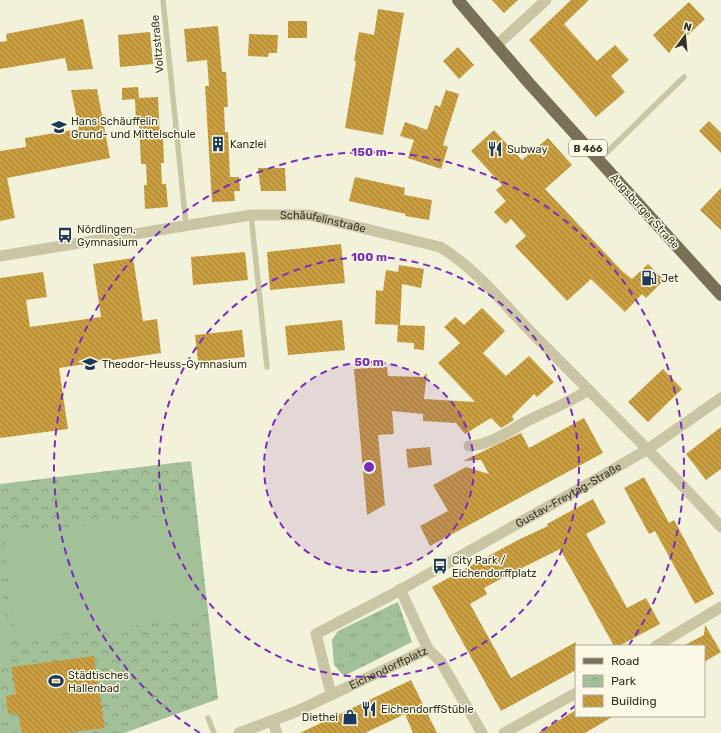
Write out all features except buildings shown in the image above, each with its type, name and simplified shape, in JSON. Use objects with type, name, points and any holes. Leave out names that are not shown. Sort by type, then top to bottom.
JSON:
[{"type":"main road","name":"Augsburger Straße","points":[[458,0],[599,160],[721,295]]},
{"type":"street","points":[[497,45],[546,0]]},
{"type":"street","name":"Schäufelinstraße","points":[[0,256],[251,215],[308,215],[440,247],[453,255],[475,273],[588,390],[648,449],[721,526]]},
{"type":"street","points":[[470,446],[482,445],[530,419],[571,402],[588,390]]},
{"type":"street","name":"Gustav-Freytag-Straße","points":[[411,583],[648,449],[721,398]]},
{"type":"street","name":"Eichendorffplatz","points":[[331,694],[316,634],[411,583]]},
{"type":"street","name":"Eichendorffplatz","points":[[240,733],[272,721],[428,649],[400,589]]},
{"type":"street","points":[[658,645],[721,607]]},
{"type":"street","points":[[428,649],[441,662],[479,732]]},
{"type":"street","points":[[504,733],[575,694]]},
{"type":"street","points":[[272,721],[277,733]]},
{"type":"lane","name":"Voltzstraße","points":[[163,0],[170,87],[186,226]]},
{"type":"lane","points":[[599,160],[684,77]]},
{"type":"lane","points":[[251,215],[267,367]]},
{"type":"lane","points":[[208,718],[214,733]]},
{"type":"green space","points":[[191,461],[218,699],[124,733],[0,733],[0,484]]},
{"type":"green space","points":[[193,512],[203,617],[16,639],[4,535]]},
{"type":"green space","points":[[0,581],[11,656],[0,658]]},
{"type":"green space","points":[[398,602],[412,642],[344,676],[334,665],[332,640],[338,631]]},
{"type":"place","name":"Hans Schäuffelin Grund- und Mittelschule","points":[[59,127]]},
{"type":"place","name":"Kanzlei","points":[[218,144]]},
{"type":"place","name":"Subway","points":[[495,149]]},
{"type":"place","name":"Nördlingen, Gymnasium","points":[[65,235]]},
{"type":"place","name":"Jet","points":[[649,278]]},
{"type":"place","name":"Theodor-Heuss-Gymnasium","points":[[90,364]]},
{"type":"place","name":"City Park / Eichendorffplatz","points":[[440,566]]},
{"type":"place","name":"Städtisches Hallenbad","points":[[56,681]]},
{"type":"place","name":"EichendorffStüble","points":[[369,709]]},
{"type":"place","name":"Diethei","points":[[350,717]]}]
